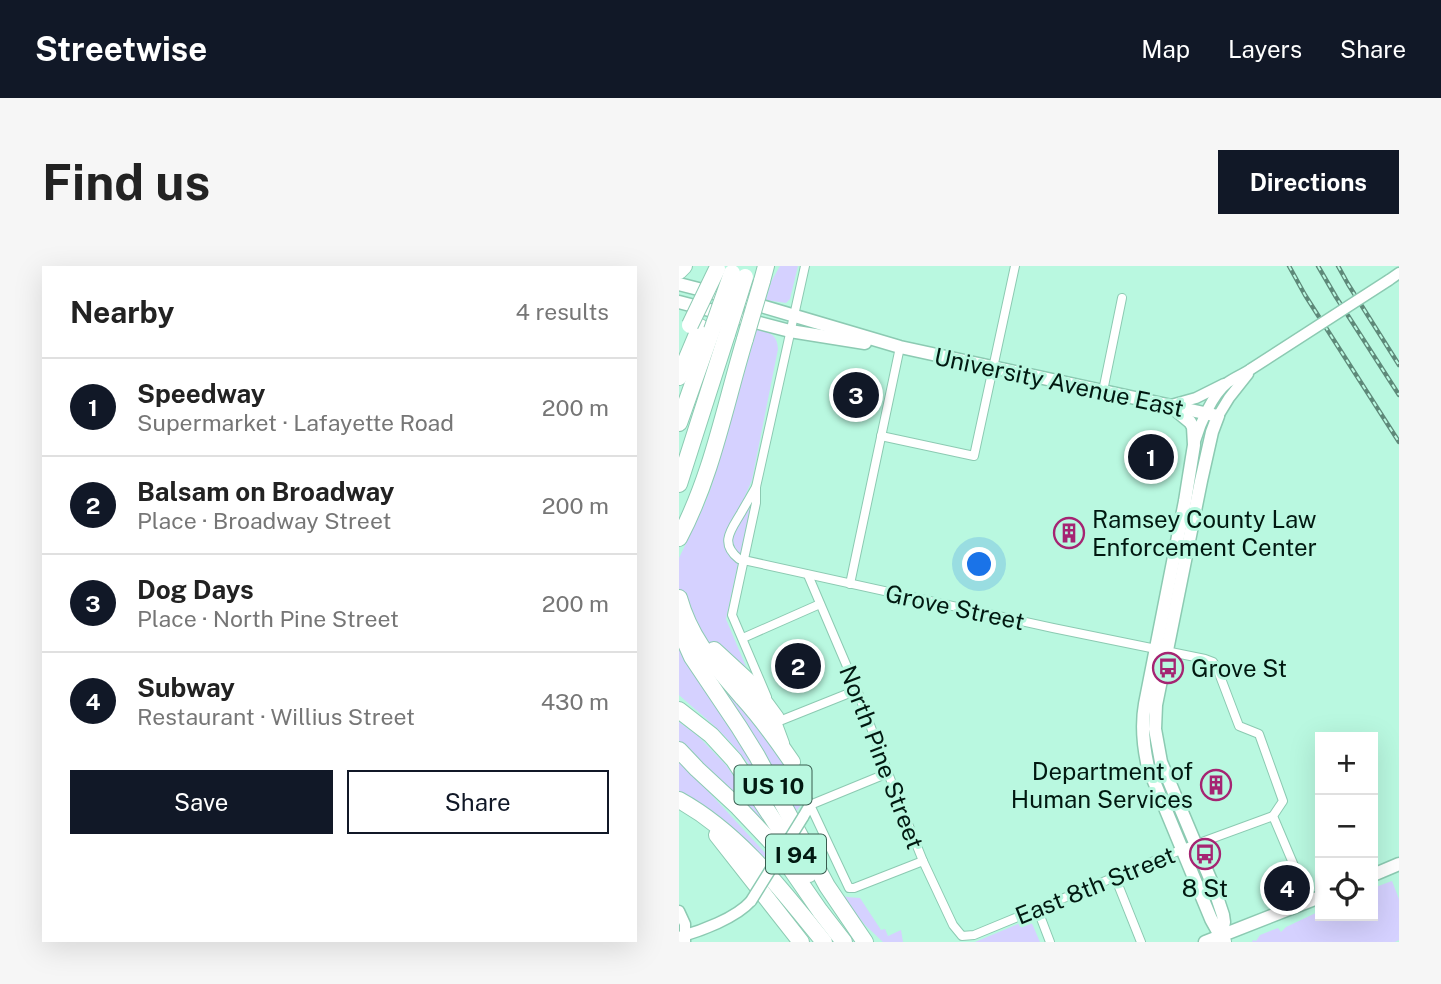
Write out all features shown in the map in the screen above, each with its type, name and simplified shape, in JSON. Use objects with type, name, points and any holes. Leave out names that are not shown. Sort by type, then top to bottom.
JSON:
[{"type":"highway","points":[[679,271],[684,266]]},
{"type":"highway","points":[[679,377],[737,270]]},
{"type":"highway","points":[[679,423],[707,329],[737,270]]},
{"type":"highway","points":[[681,533],[704,480],[745,339],[737,270]]},
{"type":"highway","points":[[679,348],[707,329]]},
{"type":"highway","points":[[679,484],[707,329]]},
{"type":"highway","points":[[679,598],[684,627],[774,735],[792,762]]},
{"type":"highway","points":[[684,627],[751,684],[777,720]]},
{"type":"highway","name":"US 10","points":[[684,627],[692,657],[761,763],[821,874],[864,942]]},
{"type":"highway","points":[[679,699],[705,724],[734,761]]},
{"type":"highway","name":"I 94","points":[[679,710],[711,735],[734,761],[831,905],[864,942]]},
{"type":"highway","points":[[679,752],[775,846],[844,942]]},
{"type":"highway","name":"US 10","points":[[679,752],[769,850],[831,942]]},
{"type":"highway","points":[[681,801],[704,819],[801,942]]},
{"type":"highway","name":"I 94","points":[[681,801],[716,825],[742,848],[776,883],[824,942]]},
{"type":"main road","name":"University Avenue East","points":[[679,284],[900,347],[1212,415]]},
{"type":"main road","name":"University Avenue East","points":[[679,302],[790,331],[900,347]]},
{"type":"main road","points":[[1170,405],[1190,422],[1194,445],[1162,651],[1154,729],[1161,762],[1190,847],[1214,888],[1223,915],[1224,922],[1216,940]]},
{"type":"main road","points":[[1162,651],[1212,432],[1212,415]]},
{"type":"main road","points":[[1378,873],[1399,864]]},
{"type":"main road","points":[[1216,940],[1315,899]]},
{"type":"street","points":[[805,266],[756,487],[756,503],[732,615],[810,805],[849,888],[923,861]]},
{"type":"street","points":[[881,436],[975,456],[1015,266]]},
{"type":"street","points":[[1170,405],[1196,398],[1227,383],[1399,273]]},
{"type":"street","points":[[1103,391],[1122,298]]},
{"type":"street","points":[[850,584],[900,347]]},
{"type":"street","points":[[1194,445],[1198,429],[1229,398],[1251,369]]},
{"type":"street","points":[[1212,415],[1227,383]]},
{"type":"street","points":[[743,561],[734,556],[727,539],[756,487]]},
{"type":"street","name":"Grove Street","points":[[743,561],[1213,662],[1239,726],[1259,734],[1283,801],[1273,816]]},
{"type":"street","name":"North Pine Street","points":[[808,575],[857,690],[923,861],[953,926],[962,936]]},
{"type":"street","points":[[743,638],[820,604]]},
{"type":"street","points":[[777,720],[857,690]]},
{"type":"street","points":[[683,938],[732,916],[751,901],[810,805],[888,773]]},
{"type":"street","points":[[1273,816],[1315,899]]},
{"type":"street","name":"East 8th Street","points":[[962,936],[975,935],[1273,816]]},
{"type":"street","points":[[1115,877],[1141,942]]},
{"type":"street","points":[[1037,908],[1050,942]]},
{"type":"street","points":[[679,911],[685,924],[683,938]]},
{"type":"shaded area","points":[[780,266],[798,266],[790,299],[786,303],[766,300],[771,282]]},
{"type":"shaded area","points":[[757,329],[772,335],[778,349],[752,480],[725,533],[729,555],[738,563],[726,619],[750,676],[705,640],[683,605],[679,589],[679,558],[711,488]]},
{"type":"shaded area","points":[[751,503],[740,556],[735,548],[733,535]]},
{"type":"shaded area","points":[[681,619],[789,769],[802,803],[794,815],[715,687]]},
{"type":"shaded area","points":[[679,636],[735,727],[781,812],[752,768],[732,744],[679,695]]},
{"type":"shaded area","points":[[679,722],[698,736],[726,765],[769,830],[679,744]]},
{"type":"shaded area","points":[[679,760],[768,856],[766,859],[725,822],[679,791]]},
{"type":"shaded area","points":[[1392,881],[1399,899],[1399,940],[1395,942],[1252,942],[1260,935],[1278,928],[1281,932],[1315,913],[1315,921],[1378,921],[1378,886]]},
{"type":"shaded area","points":[[840,894],[860,898],[881,930],[885,929],[888,936],[901,930],[903,942],[883,942]]},
{"type":"shaded area","points":[[1030,919],[1040,942],[975,942]]},
{"type":"railway","points":[[1289,266],[1399,442]]},
{"type":"railway","points":[[1318,266],[1399,395]]},
{"type":"railway","points":[[1338,266],[1399,365]]},
{"type":"place","name":"Dog Days","points":[[856,395]]},
{"type":"place","name":"Speedway","points":[[1151,457]]},
{"type":"place","name":"Ramsey County Law Enforcement Center","points":[[1069,533]]},
{"type":"place","name":"Balsam on Broadway","points":[[798,666]]},
{"type":"place","name":"Grove St","points":[[1168,668]]},
{"type":"place","name":"Department of Human Services","points":[[1216,785]]},
{"type":"place","name":"8 St","points":[[1205,854]]},
{"type":"place","name":"Subway","points":[[1287,888]]}]
